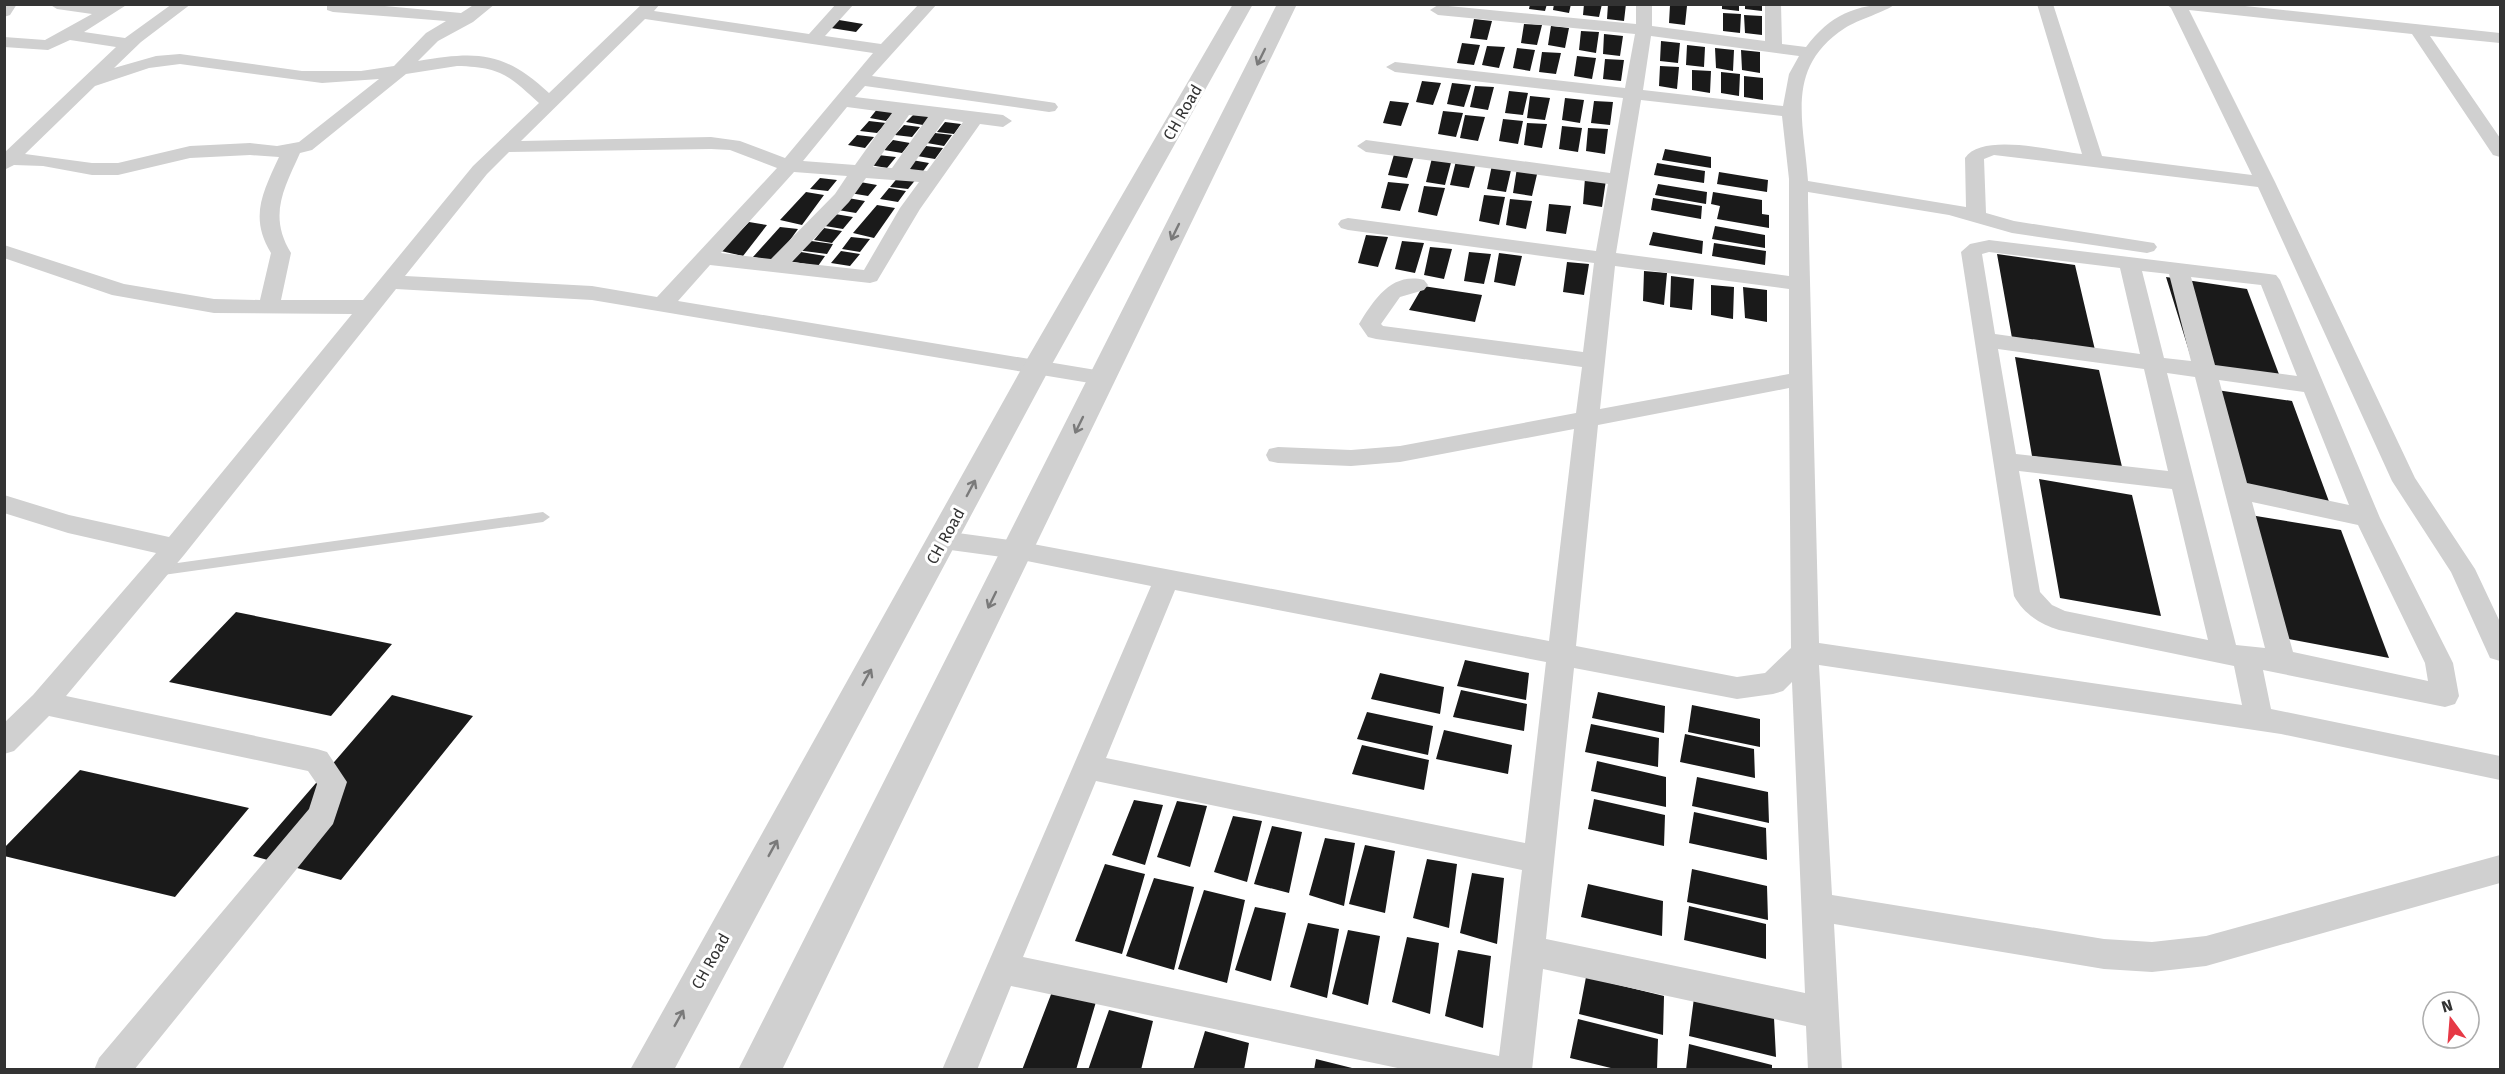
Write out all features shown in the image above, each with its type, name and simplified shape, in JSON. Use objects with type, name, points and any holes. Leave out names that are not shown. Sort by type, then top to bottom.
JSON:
[{"type":"street","points":[[4,12],[9,4]]},
{"type":"street","points":[[57,4],[114,8]]},
{"type":"street","points":[[7,162],[131,41],[183,4]]},
{"type":"street","points":[[7,162],[43,160],[92,169],[118,169],[190,152],[223,149],[292,150],[305,146],[403,68],[432,37],[468,18],[487,4]]},
{"type":"street","points":[[813,39],[846,4]]},
{"type":"street","points":[[663,304],[708,258],[789,166],[885,50],[929,4]]},
{"type":"street","name":"CH Road","points":[[651,1070],[1037,366],[1243,4]]},
{"type":"street","points":[[759,1070],[1287,4]]},
{"type":"street","points":[[1515,1070],[1605,259],[1644,30],[1644,4]]},
{"type":"street","points":[[1773,4],[1774,49]]},
{"type":"street","points":[[1825,1070],[1805,652],[1800,379],[1800,185],[1791,112],[1796,80],[1808,52],[1835,25],[1874,7],[1887,4]]},
{"type":"street","points":[[2045,4],[2094,161]]},
{"type":"street","points":[[2500,38],[2260,9],[2176,5],[2265,182],[2404,481],[2462,569],[2500,650]]},
{"type":"street","points":[[333,7],[468,18]]},
{"type":"street","points":[[4,42],[48,45],[114,8]]},
{"type":"street","points":[[7,736],[43,703],[156,571],[369,307],[392,282],[445,212],[501,147],[551,104],[647,9],[885,50]]},
{"type":"street","points":[[1438,10],[1644,30],[1808,52]]},
{"type":"street","points":[[2417,29],[2492,127],[2500,151]]},
{"type":"street","points":[[68,35],[131,41],[178,58],[339,78],[445,63],[497,64],[508,68],[551,104]]},
{"type":"street","points":[[87,83],[138,67],[178,58]]},
{"type":"street","points":[[1395,67],[1791,112]]},
{"type":"street","points":[[860,80],[1049,107]]},
{"type":"street","points":[[842,101],[1003,122]]},
{"type":"street","points":[[777,266],[842,198],[904,109]]},
{"type":"street","points":[[897,175],[940,113]]},
{"type":"street","points":[[708,258],[870,277],[890,240],[975,118]]},
{"type":"street","points":[[501,147],[711,143],[733,145],[789,166],[933,177]]},
{"type":"street","points":[[1366,146],[1619,180]]},
{"type":"street","points":[[1976,214],[1974,158],[1980,152],[1994,149],[2265,182]]},
{"type":"street","points":[[269,307],[281,253],[270,238],[269,206],[292,150]]},
{"type":"street","points":[[1800,185],[1976,214],[2012,228],[2143,258],[2178,268],[2269,280],[2367,518],[2439,663],[2445,696],[2282,661],[2235,655],[2059,620],[2043,612],[2027,596],[1971,252],[1977,248],[1989,246],[2143,258],[2305,270]]},
{"type":"street","points":[[1348,224],[1799,284]]},
{"type":"street","points":[[10,258],[120,291],[214,306],[369,307]]},
{"type":"street","points":[[2143,258],[2153,363],[2235,655],[2259,719]]},
{"type":"street","points":[[2178,268],[2282,661]]},
{"type":"street","points":[[392,282],[592,293],[1102,378]]},
{"type":"street","points":[[1416,285],[1396,288],[1390,292],[1370,324],[1376,332],[1594,361]]},
{"type":"street","points":[[1986,340],[2314,386]]},
{"type":"street","points":[[1278,455],[1351,458],[1400,454],[1800,379]]},
{"type":"street","points":[[2005,461],[2185,482]]},
{"type":"street","points":[[2236,490],[2367,518]]},
{"type":"street","points":[[4,504],[68,524],[175,548]]},
{"type":"street","points":[[943,540],[1017,550],[1737,688],[1773,682],[1805,652]]},
{"type":"street","points":[[958,1070],[1167,579]]},
{"type":"street","points":[[1805,652],[2259,719],[2500,768]]},
{"type":"street","points":[[43,703],[317,761],[332,782],[322,815],[111,1070]]},
{"type":"street","points":[[1087,767],[1539,860]]},
{"type":"street","points":[[1818,908],[2104,954],[2152,957],[2206,951],[2500,869]]},
{"type":"street","points":[[1528,951],[1823,1012]]},
{"type":"street","points":[[1002,968],[1491,1070]]},
{"type":"lane","points":[[156,571],[543,517]]},
{"type":"building","points":[[1530,4],[1547,4],[1545,11],[1529,9]]},
{"type":"building","points":[[1554,4],[1571,4],[1569,13],[1553,10]]},
{"type":"building","points":[[1584,4],[1602,4],[1599,17],[1583,15]]},
{"type":"building","points":[[1608,4],[1626,4],[1624,21],[1607,19]]},
{"type":"building","points":[[1722,4],[1739,4],[1739,11],[1722,9]]},
{"type":"building","points":[[1745,4],[1762,4],[1762,11],[1745,9]]},
{"type":"building","points":[[1670,5],[1687,6],[1685,25],[1669,23]]},
{"type":"building","points":[[1723,13],[1741,14],[1740,33],[1723,31]]},
{"type":"building","points":[[1744,15],[1762,16],[1762,35],[1745,33]]},
{"type":"building","points":[[1474,19],[1492,21],[1487,40],[1470,38]]},
{"type":"building","points":[[839,20],[863,24],[856,32],[831,28]]},
{"type":"building","points":[[1524,24],[1542,25],[1537,45],[1521,43]]},
{"type":"building","points":[[1551,26],[1569,28],[1565,48],[1548,45]]},
{"type":"building","points":[[1581,31],[1599,32],[1596,53],[1579,50]]},
{"type":"building","points":[[1604,34],[1623,36],[1620,56],[1603,54]]},
{"type":"building","points":[[1661,41],[1680,43],[1678,63],[1660,61]]},
{"type":"building","points":[[1462,43],[1480,45],[1474,65],[1457,63]]},
{"type":"building","points":[[1687,45],[1705,47],[1704,67],[1686,65]]},
{"type":"building","points":[[1487,46],[1505,47],[1499,68],[1482,65]]},
{"type":"building","points":[[1517,48],[1535,50],[1530,71],[1513,68]]},
{"type":"building","points":[[1715,48],[1734,50],[1733,71],[1716,68]]},
{"type":"building","points":[[1741,50],[1760,52],[1760,73],[1742,70]]},
{"type":"building","points":[[1542,52],[1561,53],[1556,74],[1539,72]]},
{"type":"building","points":[[1577,56],[1596,58],[1592,79],[1574,76]]},
{"type":"building","points":[[1605,59],[1624,60],[1621,81],[1603,79]]},
{"type":"building","points":[[1660,66],[1679,67],[1677,89],[1659,86]]},
{"type":"building","points":[[1692,70],[1711,71],[1710,93],[1692,90]]},
{"type":"building","points":[[1721,72],[1740,74],[1739,96],[1721,93]]},
{"type":"building","points":[[1744,76],[1763,78],[1763,100],[1744,97]]},
{"type":"building","points":[[1422,81],[1441,83],[1433,105],[1416,102]]},
{"type":"building","points":[[1452,83],[1471,85],[1464,107],[1447,104]]},
{"type":"building","points":[[1475,86],[1494,87],[1488,110],[1470,107]]},
{"type":"building","points":[[1509,91],[1528,93],[1523,115],[1505,113]]},
{"type":"building","points":[[1530,96],[1550,98],[1545,120],[1527,118]]},
{"type":"building","points":[[1565,98],[1584,100],[1580,123],[1562,120]]},
{"type":"building","points":[[1390,101],[1409,103],[1401,126],[1383,123]]},
{"type":"building","points":[[1594,101],[1613,102],[1610,125],[1591,123]]},
{"type":"building","points":[[878,108],[895,111],[886,121],[870,118]]},
{"type":"building","points":[[1443,111],[1463,113],[1456,137],[1438,134]]},
{"type":"building","points":[[915,113],[931,115],[923,125],[906,122]]},
{"type":"building","points":[[1465,115],[1485,117],[1478,141],[1460,138]]},
{"type":"building","points":[[1503,119],[1523,121],[1518,144],[1499,141]]},
{"type":"building","points":[[869,121],[886,123],[877,133],[860,131]]},
{"type":"building","points":[[945,122],[961,124],[954,134],[937,132]]},
{"type":"building","points":[[1527,123],[1547,124],[1542,148],[1524,145]]},
{"type":"building","points":[[904,125],[920,127],[912,137],[895,135]]},
{"type":"building","points":[[1562,126],[1582,128],[1578,152],[1559,149]]},
{"type":"building","points":[[1588,128],[1608,129],[1605,154],[1586,151]]},
{"type":"building","points":[[935,133],[952,135],[944,146],[927,143]]},
{"type":"building","points":[[857,135],[874,137],[865,148],[848,145]]},
{"type":"building","points":[[893,140],[910,143],[902,153],[884,150]]},
{"type":"building","points":[[926,146],[943,148],[935,159],[917,156]]},
{"type":"building","points":[[1665,149],[1711,157],[1711,168],[1662,160]]},
{"type":"building","points":[[1395,151],[1415,153],[1407,178],[1388,175]]},
{"type":"building","points":[[878,155],[896,157],[887,168],[870,165]]},
{"type":"building","points":[[1432,158],[1452,159],[1445,185],[1426,182]]},
{"type":"building","points":[[912,160],[929,163],[921,174],[903,171]]},
{"type":"building","points":[[1456,161],[1476,163],[1469,188],[1450,185]]},
{"type":"building","points":[[1657,163],[1705,171],[1704,183],[1654,175]]},
{"type":"building","points":[[1492,165],[1512,166],[1506,192],[1487,189]]},
{"type":"building","points":[[1517,168],[1538,170],[1532,196],[1513,193]]},
{"type":"building","points":[[1719,172],[1768,180],[1767,192],[1717,184]]},
{"type":"building","points":[[899,176],[917,178],[908,189],[890,187]]},
{"type":"building","points":[[820,178],[837,180],[828,191],[810,189]]},
{"type":"building","points":[[1585,178],[1606,180],[1602,207],[1583,204]]},
{"type":"building","points":[[860,182],[877,185],[868,196],[850,193]]},
{"type":"building","points":[[1388,182],[1409,184],[1400,211],[1381,208]]},
{"type":"building","points":[[1658,184],[1707,192],[1706,204],[1655,195]]},
{"type":"building","points":[[1424,186],[1445,188],[1437,216],[1418,212]]},
{"type":"building","points":[[889,188],[906,191],[898,202],[880,199]]},
{"type":"building","points":[[806,192],[824,195],[802,225],[780,220]]},
{"type":"building","points":[[1713,192],[1762,200],[1762,214],[1769,215],[1769,228],[1717,219],[1720,206],[1711,204]]},
{"type":"building","points":[[1484,195],[1505,197],[1499,225],[1479,221]]},
{"type":"building","points":[[848,198],[865,201],[856,213],[838,210]]},
{"type":"building","points":[[1653,198],[1702,206],[1701,219],[1651,210]]},
{"type":"building","points":[[1510,199],[1532,201],[1526,229],[1506,225]]},
{"type":"building","points":[[1549,204],[1571,206],[1566,234],[1546,231]]},
{"type":"building","points":[[877,205],[895,208],[874,238],[853,233]]},
{"type":"building","points":[[835,214],[853,217],[843,229],[825,226]]},
{"type":"building","points":[[749,222],[767,225],[743,256],[721,251]]},
{"type":"building","points":[[1715,226],[1765,235],[1765,248],[1712,239]]},
{"type":"building","points":[[780,227],[798,229],[775,261],[753,257]]},
{"type":"building","points":[[824,228],[842,231],[832,243],[814,240]]},
{"type":"building","points":[[1653,232],[1703,241],[1702,254],[1649,245]]},
{"type":"building","points":[[1366,235],[1388,237],[1378,267],[1358,263]]},
{"type":"building","points":[[851,237],[870,239],[860,252],[842,249]]},
{"type":"building","points":[[804,240],[833,244],[827,254],[796,250]]},
{"type":"building","points":[[1402,241],[1424,243],[1415,273],[1395,269]]},
{"type":"building","points":[[1714,243],[1766,251],[1765,265],[1712,256]]},
{"type":"building","points":[[1430,247],[1452,249],[1444,279],[1424,275]]},
{"type":"building","points":[[795,251],[825,256],[818,266],[788,261]]},
{"type":"building","points":[[841,251],[860,254],[850,266],[831,263]]},
{"type":"building","points":[[1469,252],[1491,254],[1484,284],[1464,281]]},
{"type":"building","points":[[1499,253],[1522,256],[1515,286],[1494,282]]},
{"type":"building","points":[[1997,254],[2075,265],[2095,350],[2012,338]]},
{"type":"building","points":[[1567,262],[1589,264],[1584,295],[1563,292]]},
{"type":"building","points":[[1644,271],[1667,273],[1664,305],[1643,301]]},
{"type":"building","points":[[1671,276],[1694,279],[1692,310],[1670,307]]},
{"type":"building","points":[[2166,277],[2247,289],[2280,377],[2193,364]]},
{"type":"building","points":[[1711,285],[1734,287],[1733,319],[1711,315]]},
{"type":"building","points":[[1423,286],[1482,295],[1475,322],[1409,310]]},
{"type":"building","points":[[1743,287],[1767,290],[1767,322],[1745,318]]},
{"type":"building","points":[[2015,357],[2099,370],[2123,471],[2032,456]]},
{"type":"building","points":[[2203,388],[2292,401],[2331,507],[2236,492]]},
{"type":"building","points":[[2039,479],[2132,495],[2161,616],[2060,598]]},
{"type":"building","points":[[2244,514],[2341,530],[2389,658],[2283,638]]},
{"type":"building","points":[[236,612],[392,644],[331,716],[169,682]]},
{"type":"building","points":[[1465,660],[1529,673],[1526,700],[1457,686]]},
{"type":"building","points":[[1380,673],[1444,687],[1440,714],[1371,699]]},
{"type":"building","points":[[1461,690],[1527,704],[1524,731],[1453,717]]},
{"type":"building","points":[[1598,692],[1665,706],[1664,733],[1592,718]]},
{"type":"building","points":[[392,695],[473,716],[341,880],[253,856]]},
{"type":"building","points":[[1692,705],[1760,719],[1760,747],[1688,732]]},
{"type":"building","points":[[1367,712],[1433,726],[1428,755],[1357,739]]},
{"type":"building","points":[[1591,724],[1659,738],[1658,767],[1585,752]]},
{"type":"building","points":[[1444,730],[1512,745],[1508,774],[1436,759]]},
{"type":"building","points":[[1685,734],[1754,749],[1755,778],[1680,762]]},
{"type":"building","points":[[1362,745],[1429,760],[1424,790],[1352,774]]},
{"type":"building","points":[[1597,761],[1666,777],[1666,807],[1591,791]]},
{"type":"building","points":[[80,770],[249,808],[175,897],[4,856],[4,848]]},
{"type":"building","points":[[1697,777],[1768,792],[1769,823],[1692,806]]},
{"type":"building","points":[[1594,799],[1665,815],[1664,846],[1588,829]]},
{"type":"building","points":[[1134,800],[1163,805],[1145,865],[1112,855]]},
{"type":"building","points":[[1177,801],[1207,806],[1190,867],[1157,857]]},
{"type":"building","points":[[1694,812],[1766,828],[1767,860],[1689,843]]},
{"type":"building","points":[[1233,816],[1262,821],[1247,882],[1214,872]]},
{"type":"building","points":[[1272,826],[1302,832],[1289,893],[1254,884]]},
{"type":"building","points":[[1325,838],[1355,843],[1344,906],[1309,895]]},
{"type":"building","points":[[1365,845],[1395,851],[1385,913],[1349,904]]},
{"type":"building","points":[[1427,859],[1457,864],[1449,928],[1413,918]]},
{"type":"building","points":[[1105,864],[1145,874],[1122,954],[1075,941]]},
{"type":"building","points":[[1692,869],[1767,886],[1768,920],[1687,902]]},
{"type":"building","points":[[1472,873],[1504,878],[1497,944],[1460,933]]},
{"type":"building","points":[[1154,878],[1194,887],[1174,970],[1126,956]]},
{"type":"building","points":[[1588,884],[1663,901],[1662,936],[1581,917]]},
{"type":"building","points":[[1204,890],[1245,900],[1227,983],[1178,969]]},
{"type":"building","points":[[1689,906],[1766,924],[1766,959],[1684,940]]},
{"type":"building","points":[[1255,907],[1286,913],[1271,981],[1235,970]]},
{"type":"building","points":[[1308,923],[1339,929],[1327,998],[1290,987]]},
{"type":"building","points":[[1348,930],[1380,936],[1368,1005],[1332,994]]},
{"type":"building","points":[[1407,937],[1439,943],[1430,1014],[1392,1002]]},
{"type":"building","points":[[1458,950],[1491,956],[1483,1028],[1445,1016]]},
{"type":"building","points":[[1586,977],[1664,996],[1663,1035],[1579,1014]]},
{"type":"building","points":[[1055,984],[1098,995],[1076,1070],[1022,1070]]},
{"type":"building","points":[[1694,998],[1774,1018],[1776,1057],[1689,1036]]},
{"type":"building","points":[[1109,1010],[1153,1021],[1141,1070],[1088,1070]]},
{"type":"building","points":[[1578,1019],[1658,1039],[1657,1070],[1619,1070],[1570,1058]]},
{"type":"building","points":[[1205,1031],[1249,1043],[1244,1070],[1193,1070]]},
{"type":"building","points":[[1689,1044],[1772,1065],[1772,1070],[1686,1070]]},
{"type":"building","points":[[1316,1059],[1356,1069],[1356,1070],[1314,1070]]}]
